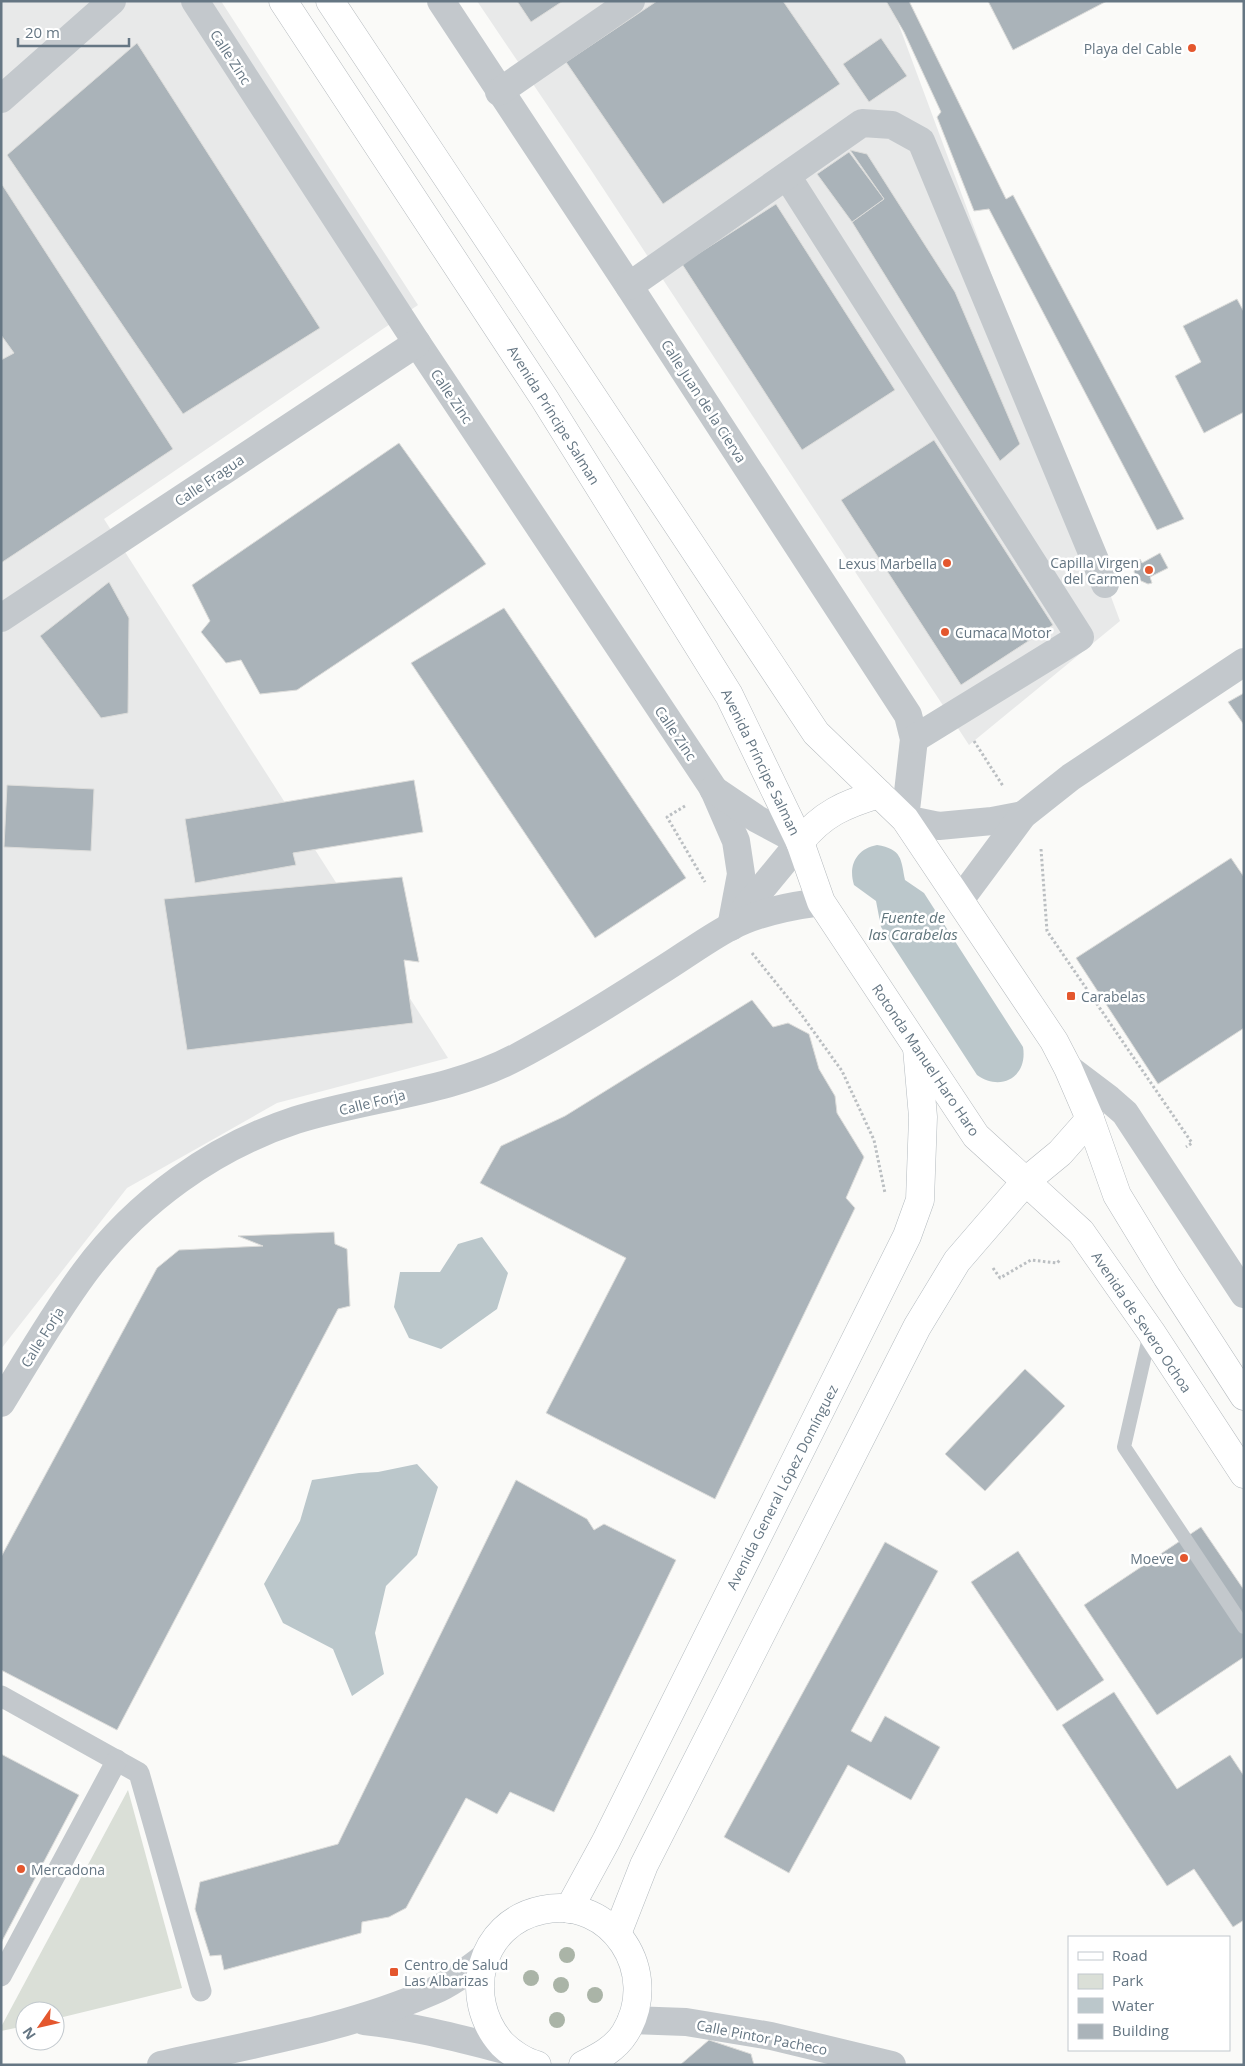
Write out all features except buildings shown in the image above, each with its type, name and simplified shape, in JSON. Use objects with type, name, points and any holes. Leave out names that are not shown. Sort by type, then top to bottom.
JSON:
[{"type":"main road","name":"Avenida Príncipe Salman","points":[[283,1],[544,398],[730,695],[800,842]]},
{"type":"main road","points":[[330,1],[816,733],[905,819],[1054,1041],[1090,1119],[1117,1195],[1167,1277],[1244,1396]]},
{"type":"main road","points":[[800,842],[809,830],[826,816],[852,802],[879,794]]},
{"type":"main road","name":"Rotonda Manuel Haro Haro","points":[[800,842],[821,902],[917,1048],[976,1136],[996,1157],[1026,1181]]},
{"type":"main road","name":"Avenida General López Domínguez","points":[[569,1909],[606,1841],[907,1236],[920,1200],[923,1117],[917,1048]]},
{"type":"main road","points":[[617,1934],[649,1856],[917,1327],[944,1280],[957,1261],[1026,1181],[1060,1154],[1090,1119]]},
{"type":"main road","name":"Avenida de Severo Ochoa","points":[[1026,1181],[1081,1232],[1151,1332],[1244,1474]]},
{"type":"main road","points":[[520,2060],[492,2032],[481,2009],[479,1984],[484,1958],[497,1936],[516,1920],[542,1910],[569,1909],[595,1917],[617,1934],[632,1956],[639,1982],[636,2010],[624,2034],[599,2061]]},
{"type":"street","points":[[1,99],[112,1]]},
{"type":"street","name":"Calle Zinc","points":[[195,1],[417,342],[713,788],[736,841],[741,874],[731,927]]},
{"type":"street","name":"Calle Juan de la Cierva","points":[[440,1],[629,286],[908,715],[914,739],[905,819]]},
{"type":"street","points":[[499,92],[631,1]]},
{"type":"street","points":[[629,286],[862,123],[892,125],[921,141],[1105,584]]},
{"type":"street","points":[[787,176],[1080,637],[914,739]]},
{"type":"street","name":"Calle Fragua","points":[[1,618],[417,342]]},
{"type":"street","points":[[960,900],[1023,815],[1071,777],[1244,662]]},
{"type":"street","name":"Calle Zinc","points":[[713,788],[757,819],[800,842]]},
{"type":"street","points":[[905,819],[939,826],[992,821],[1023,815]]},
{"type":"street","points":[[731,927],[772,874],[800,842]]},
{"type":"street","name":"Calle Forja","points":[[1,1403],[85,1271],[131,1219],[188,1173],[237,1144],[297,1120],[474,1076],[573,1026],[731,927],[761,915],[794,906],[821,902]]},
{"type":"street","points":[[1068,1068],[1109,1099],[1125,1114],[1244,1294]]},
{"type":"street","points":[[1,1696],[139,1773],[201,1991]]},
{"type":"street","points":[[1,1976],[117,1760]]},
{"type":"street","points":[[161,2065],[357,2020],[434,1991],[459,1977],[484,1958]]},
{"type":"street","points":[[357,2020],[397,2024],[427,2030],[520,2060]]},
{"type":"street","name":"Calle Pintor Pacheco","points":[[631,2020],[686,2022],[771,2036],[892,2065]]},
{"type":"lane","points":[[1151,1332],[1124,1447],[1244,1627]]},
{"type":"path","points":[[713,788],[667,817],[731,927],[802,1014],[842,1071],[874,1140],[885,1194],[920,1200]]},
{"type":"path","points":[[1023,815],[1040,842],[1047,931],[1192,1143],[1160,1165]]},
{"type":"path","points":[[974,1242],[1000,1278],[1031,1260],[1057,1262],[1081,1232]]},
{"type":"shaded area","points":[[1,1],[221,1],[418,305],[104,519],[448,1058],[277,1103],[127,1188],[1,1349]]},
{"type":"shaded area","points":[[477,1],[890,1],[1120,621],[969,745],[589,167]]},
{"type":"green space","points":[[128,1790],[182,1988],[65,2017],[65,2001],[15,2001],[15,2028],[1,2031],[1,2027]]},
{"type":"water","name":"Fuente de las Carabelas","points":[[877,845],[891,849],[899,856],[905,880],[924,893],[1023,1047],[1021,1066],[1017,1074],[1011,1079],[995,1082],[977,1075],[881,927],[876,901],[854,885],[852,871],[855,859],[864,850]]},
{"type":"water","points":[[482,1237],[508,1273],[497,1309],[441,1349],[409,1338],[394,1307],[400,1272],[440,1272],[458,1244]]},
{"type":"water","points":[[417,1464],[438,1487],[417,1555],[386,1586],[375,1633],[384,1674],[352,1696],[333,1649],[283,1623],[264,1584],[300,1521],[312,1480],[378,1472]]},
{"type":"place","name":"Playa del Cable","points":[[1192,48]]},
{"type":"place","name":"Lexus Marbella","points":[[947,563]]},
{"type":"place","name":"Capilla Virgen del Carmen","points":[[1149,570]]},
{"type":"place","name":"Cumaca Motor","points":[[945,632]]},
{"type":"place","name":"Carabelas","points":[[1071,996]]},
{"type":"place","name":"Moeve","points":[[1184,1558]]},
{"type":"place","name":"Mercadona","points":[[21,1869]]},
{"type":"place","name":"Centro de Salud Las Albarizas","points":[[394,1972]]}]
